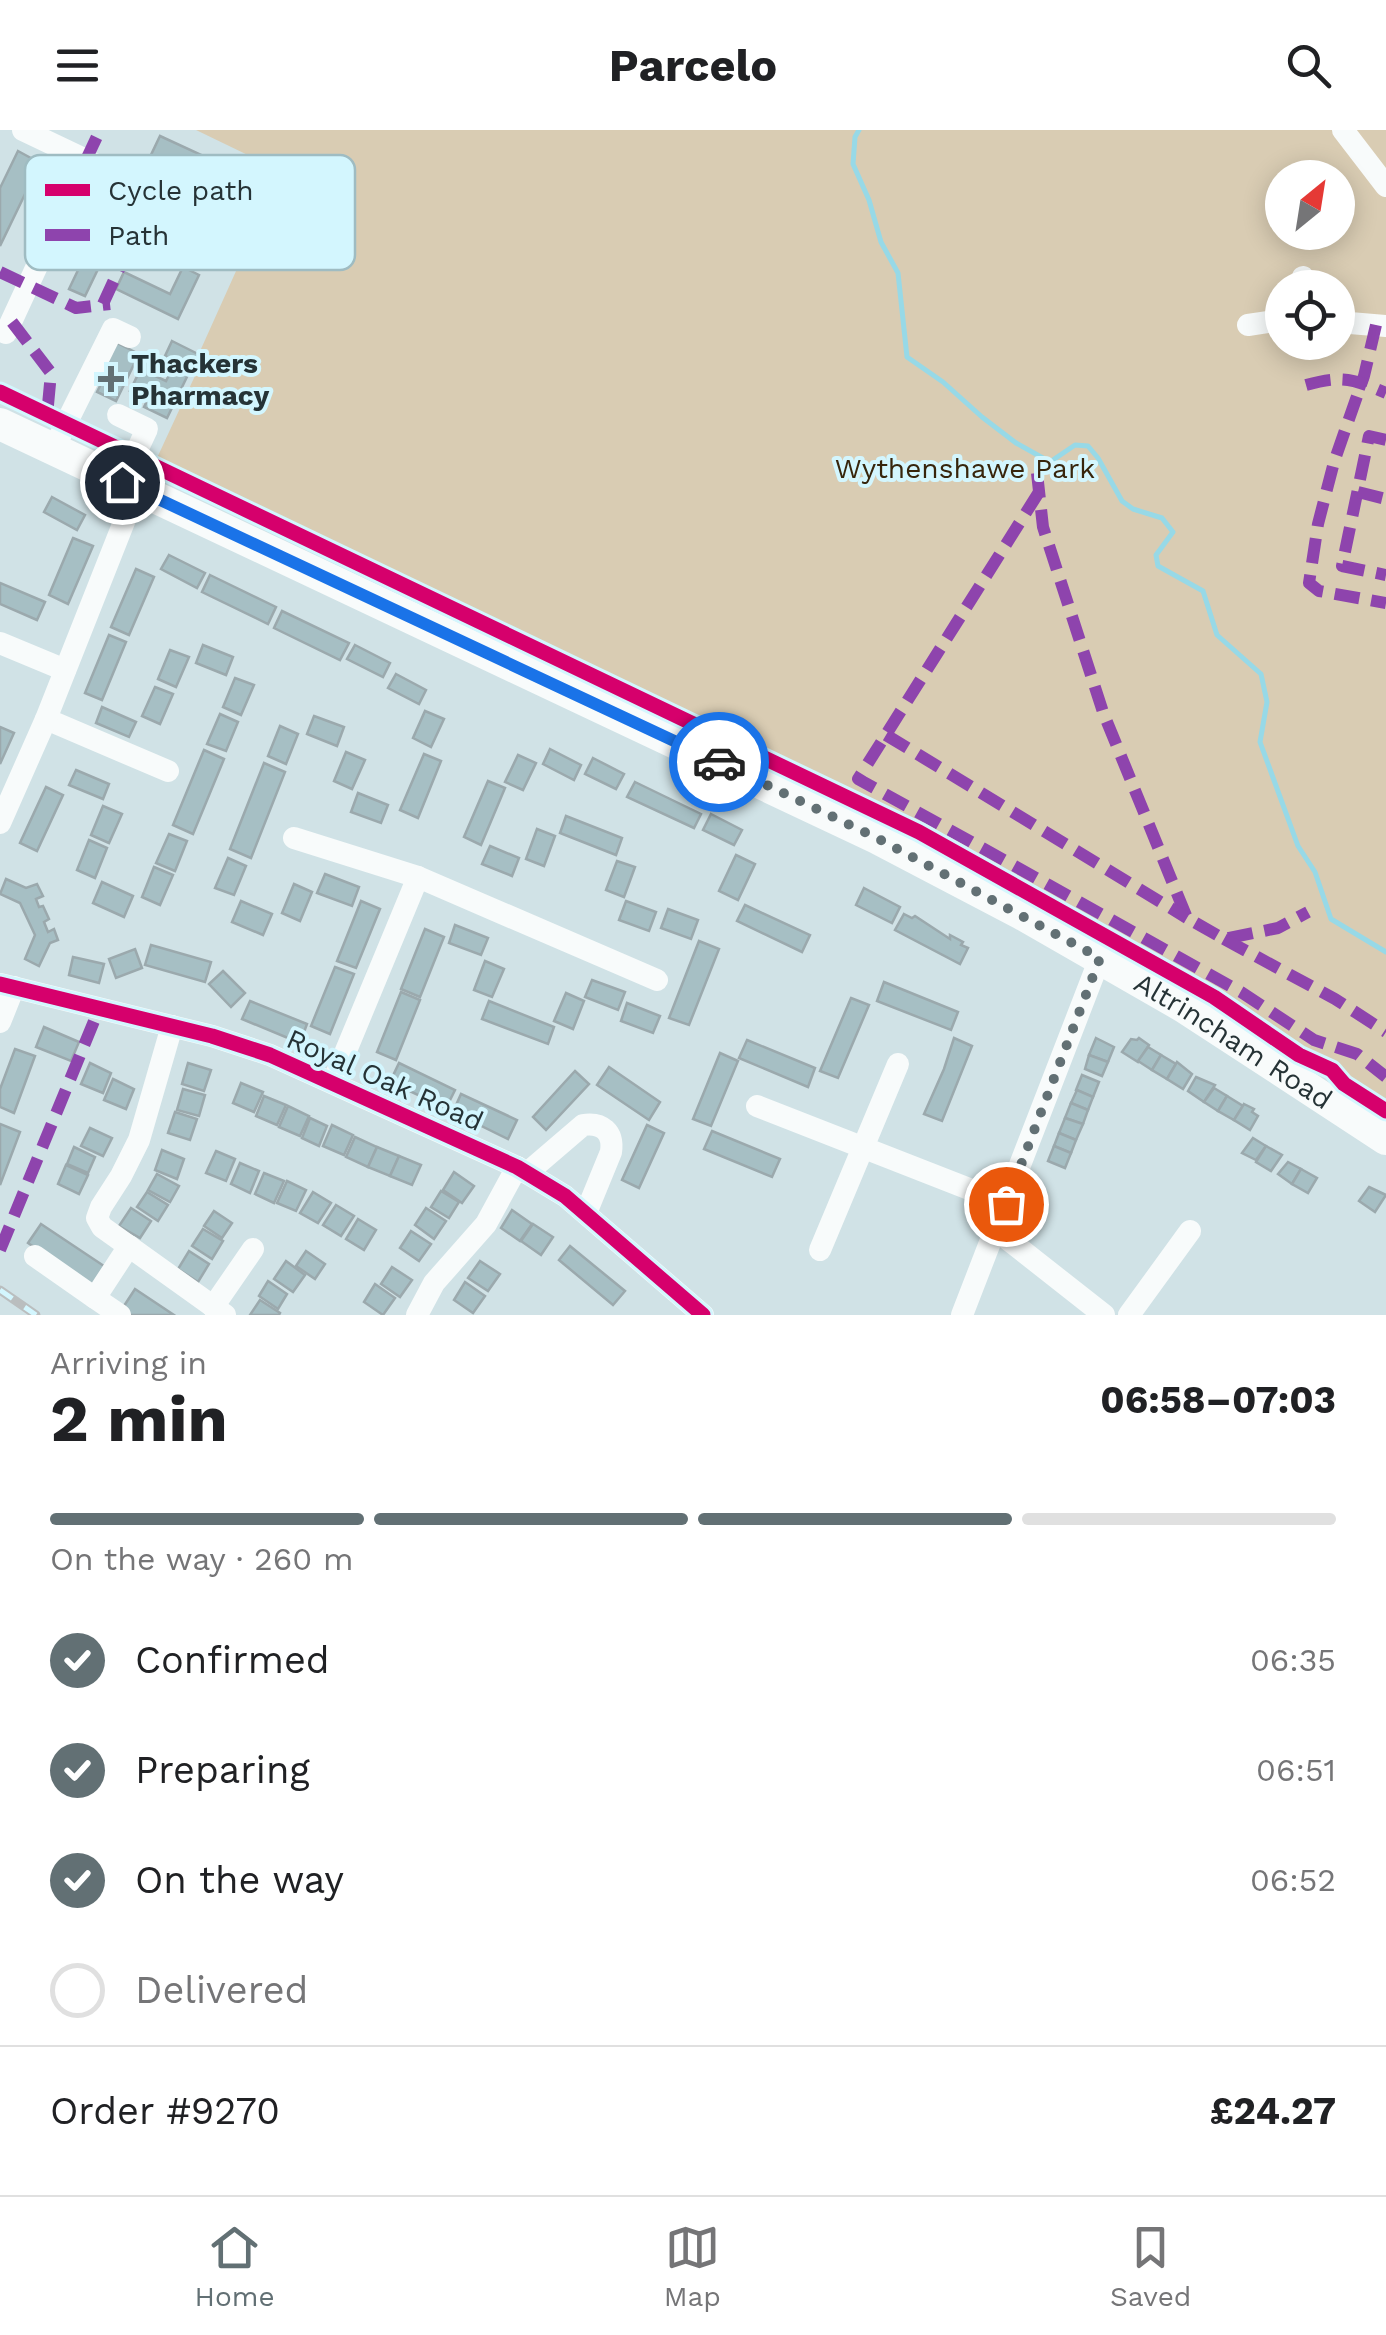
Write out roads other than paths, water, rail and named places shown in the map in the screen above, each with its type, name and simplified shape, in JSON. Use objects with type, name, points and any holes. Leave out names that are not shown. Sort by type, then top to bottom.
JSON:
[{"type":"highway","name":"Altrincham Road","points":[[0,424],[860,829],[1005,905],[1184,1007],[1386,1139]]},
{"type":"street","points":[[24,130],[76,155]]},
{"type":"street","points":[[1343,130],[1386,186]]},
{"type":"street","points":[[6,334],[35,270]]},
{"type":"street","points":[[1248,325],[1265,322]]},
{"type":"street","points":[[1355,323],[1386,326]]},
{"type":"street","points":[[53,450],[112,328],[130,337]]},
{"type":"street","points":[[0,824],[65,670],[147,429],[77,401]]},
{"type":"street","points":[[0,642],[65,670]]},
{"type":"street","points":[[46,719],[168,772]]},
{"type":"street","points":[[294,838],[418,877],[657,980]]},
{"type":"street","points":[[333,1082],[418,877]]},
{"type":"street","points":[[962,1315],[1100,958]]},
{"type":"street","points":[[0,1022],[7,985]]},
{"type":"street","name":"Royal Oak Road","points":[[7,985],[226,1040],[270,1055],[522,1170],[565,1196],[703,1315]]},
{"type":"street","points":[[172,1026],[138,1140],[97,1218],[102,1227],[219,1311],[253,1249]]},
{"type":"street","points":[[820,1250],[898,1064]]},
{"type":"street","points":[[757,1106],[1006,1204]]},
{"type":"street","points":[[417,1315],[434,1283],[486,1224],[522,1170],[582,1125],[601,1126],[613,1141],[586,1213]]},
{"type":"street","points":[[996,1230],[1104,1315]]},
{"type":"street","points":[[1129,1315],[1190,1231]]},
{"type":"street","points":[[95,1298],[129,1246]]},
{"type":"street","points":[[35,1256],[120,1315]]},
{"type":"waterway","points":[[859,130],[853,164],[881,242],[898,273],[907,357],[1016,443],[1050,462],[1075,445],[1088,446],[1122,501],[1133,509],[1162,518],[1173,532],[1156,555],[1158,566],[1203,591],[1217,635],[1261,674],[1267,702],[1260,742],[1298,846],[1315,872],[1331,919],[1386,952]]},
{"type":"railway","points":[[0,1290],[36,1315]]},
{"type":"place","name":"Thackers Pharmacy","points":[[111,379]]},
{"type":"park label","name":"Wythenshawe Park","points":[[965,468]]}]
